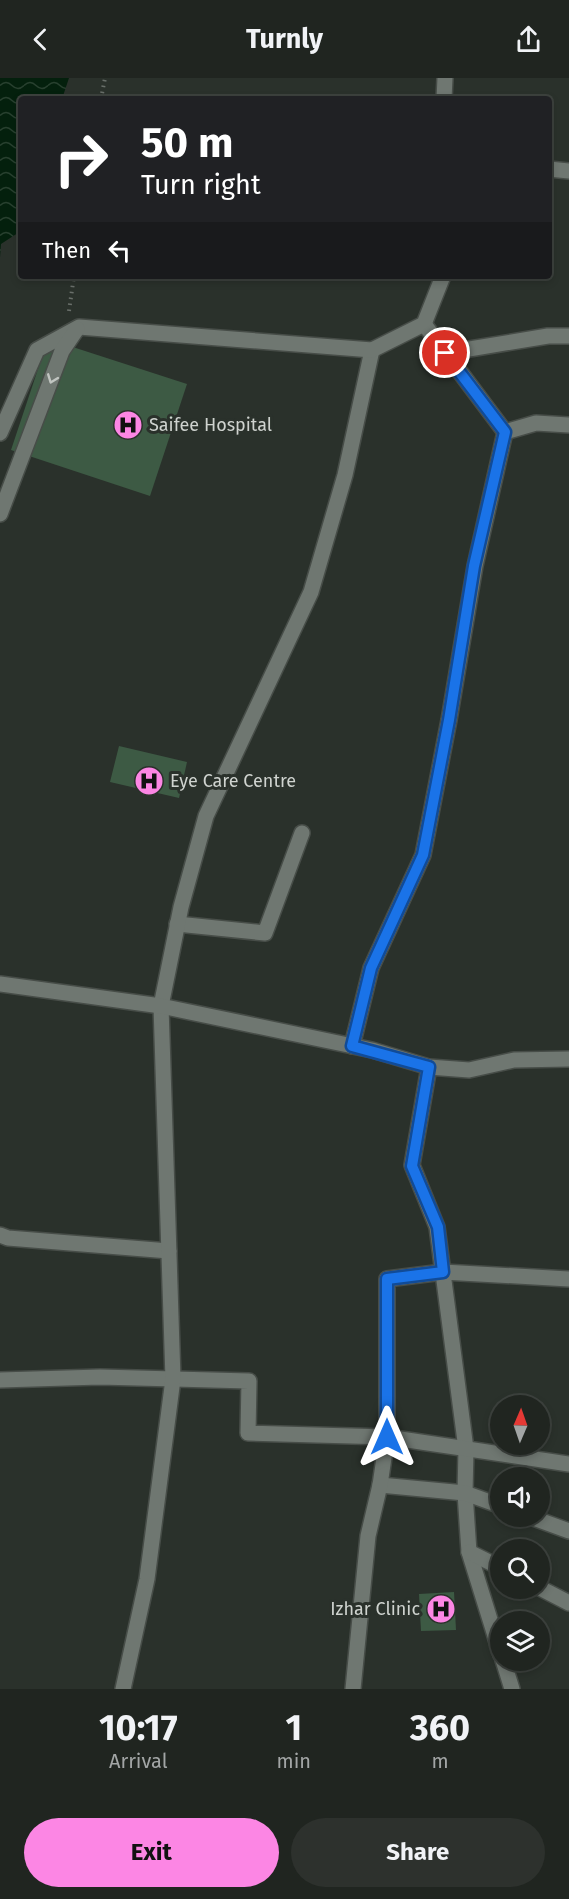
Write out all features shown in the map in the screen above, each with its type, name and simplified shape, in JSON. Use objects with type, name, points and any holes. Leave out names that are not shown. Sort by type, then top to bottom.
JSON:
[{"type":"street","points":[[444,96],[445,78]]},
{"type":"street","points":[[552,169],[569,171]]},
{"type":"street","points":[[0,433],[37,350],[79,327],[372,350],[423,324],[442,279]]},
{"type":"street","points":[[423,324],[505,432]]},
{"type":"street","points":[[0,514],[62,351],[79,327]]},
{"type":"street","points":[[445,353],[548,336],[569,336]]},
{"type":"street","points":[[47,344],[62,351]]},
{"type":"street","points":[[123,1689],[147,1579],[173,1379],[161,1006],[177,924],[206,816],[311,592],[345,475],[372,350]]},
{"type":"street","points":[[505,432],[537,423],[569,425]]},
{"type":"street","points":[[352,1046],[371,968],[423,855],[449,720],[474,566],[505,432]]},
{"type":"street","points":[[177,924],[266,933],[302,833]]},
{"type":"street","points":[[0,984],[161,1006],[352,1046],[429,1067],[469,1070],[514,1060],[569,1059]]},
{"type":"street","points":[[429,1067],[412,1166],[438,1227],[466,1449],[465,1493],[469,1551],[490,1619]]},
{"type":"street","points":[[0,1235],[8,1238],[170,1251]]},
{"type":"street","points":[[353,1689],[368,1536],[380,1485],[387,1437],[387,1279],[443,1272],[569,1279]]},
{"type":"street","points":[[0,1380],[100,1377],[249,1381],[248,1432],[387,1437],[569,1464]]},
{"type":"street","points":[[380,1485],[465,1493],[490,1502]]},
{"type":"street","points":[[550,1525],[569,1532]]},
{"type":"street","points":[[469,1551],[490,1562]]},
{"type":"street","points":[[550,1593],[569,1603]]},
{"type":"street","points":[[506,1671],[512,1689]]},
{"type":"path","points":[[102,96],[105,78]]},
{"type":"water","points":[[0,78],[69,78],[63,96],[18,96],[18,233],[1,244],[0,258]]},
{"type":"building","points":[[48,339],[187,384],[150,496],[11,450]]},
{"type":"building","points":[[119,746],[187,762],[179,798],[110,782]]},
{"type":"building","points":[[454,1592],[456,1630],[421,1631],[419,1594]]},
{"type":"place","name":"Saifee Hospital","points":[[128,425]]},
{"type":"place","name":"Eye Care Centre","points":[[149,781]]},
{"type":"place","name":"Izhar Clinic","points":[[441,1609]]},
{"type":"route","points":[[387,1437],[387,1279],[443,1272],[438,1227],[412,1166],[429,1067],[352,1046],[371,968],[423,855],[449,720],[474,566],[505,432],[445,353]]}]
